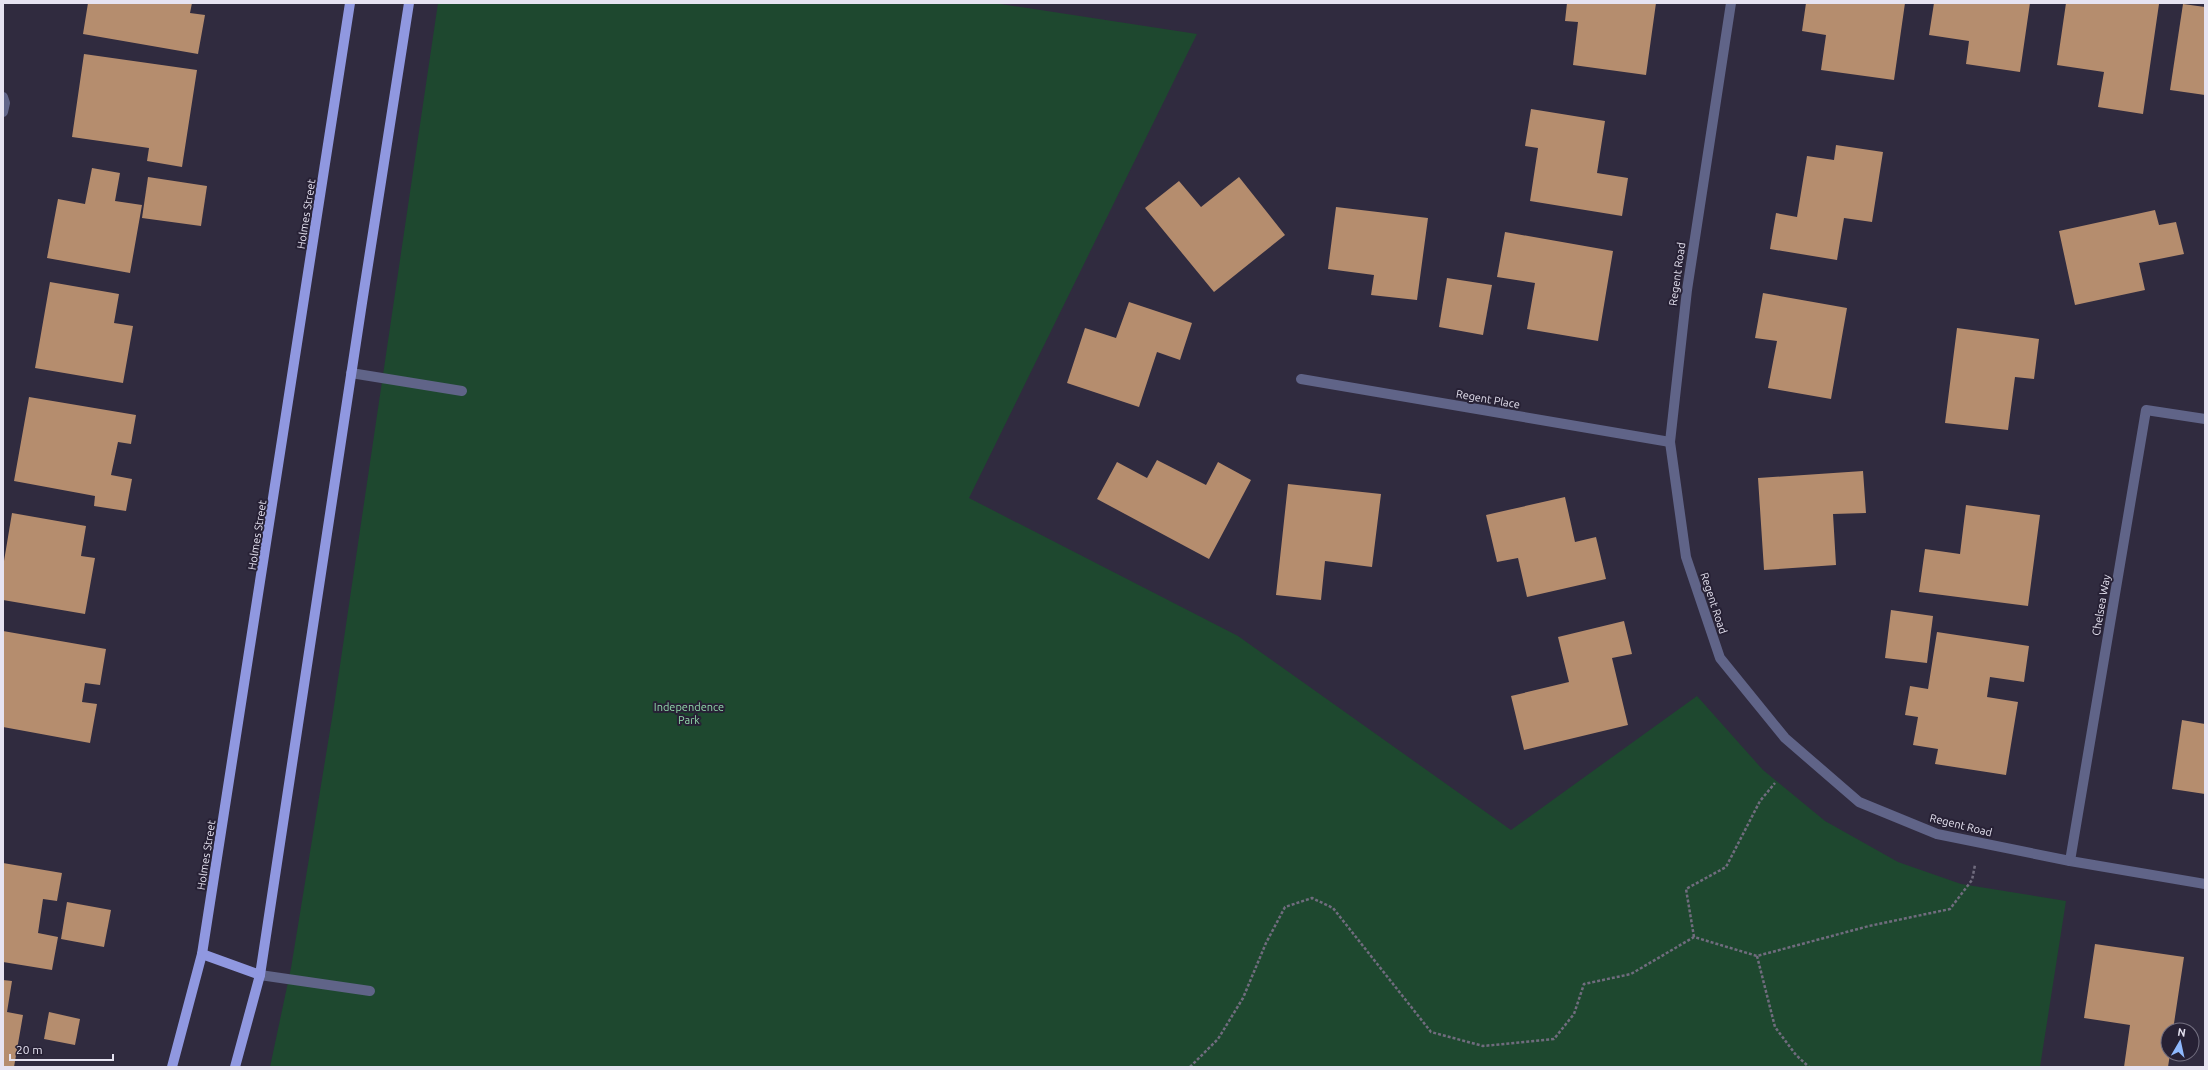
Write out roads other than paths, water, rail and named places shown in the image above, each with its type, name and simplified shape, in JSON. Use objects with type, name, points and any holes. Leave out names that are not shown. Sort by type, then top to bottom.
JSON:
[{"type":"main road","name":"Holmes Street","points":[[172,1067],[202,954],[350,3]]},
{"type":"main road","points":[[235,1067],[260,975],[351,373],[410,3]]},
{"type":"main road","points":[[202,954],[260,975]]},
{"type":"street","name":"Regent Road","points":[[1731,3],[1687,290],[1670,442],[1686,557],[1720,658],[1785,738],[1859,802],[1937,834],[2070,862],[2205,884]]},
{"type":"street","points":[[3,97],[5,103],[3,112]]},
{"type":"street","points":[[351,373],[462,391]]},
{"type":"street","name":"Regent Place","points":[[1301,379],[1670,442]]},
{"type":"street","name":"Chelsea Way","points":[[2070,862],[2146,410],[2205,419]]},
{"type":"street","points":[[260,975],[370,991]]},
{"type":"park label","name":"Independence Park","points":[[689,713]]}]
